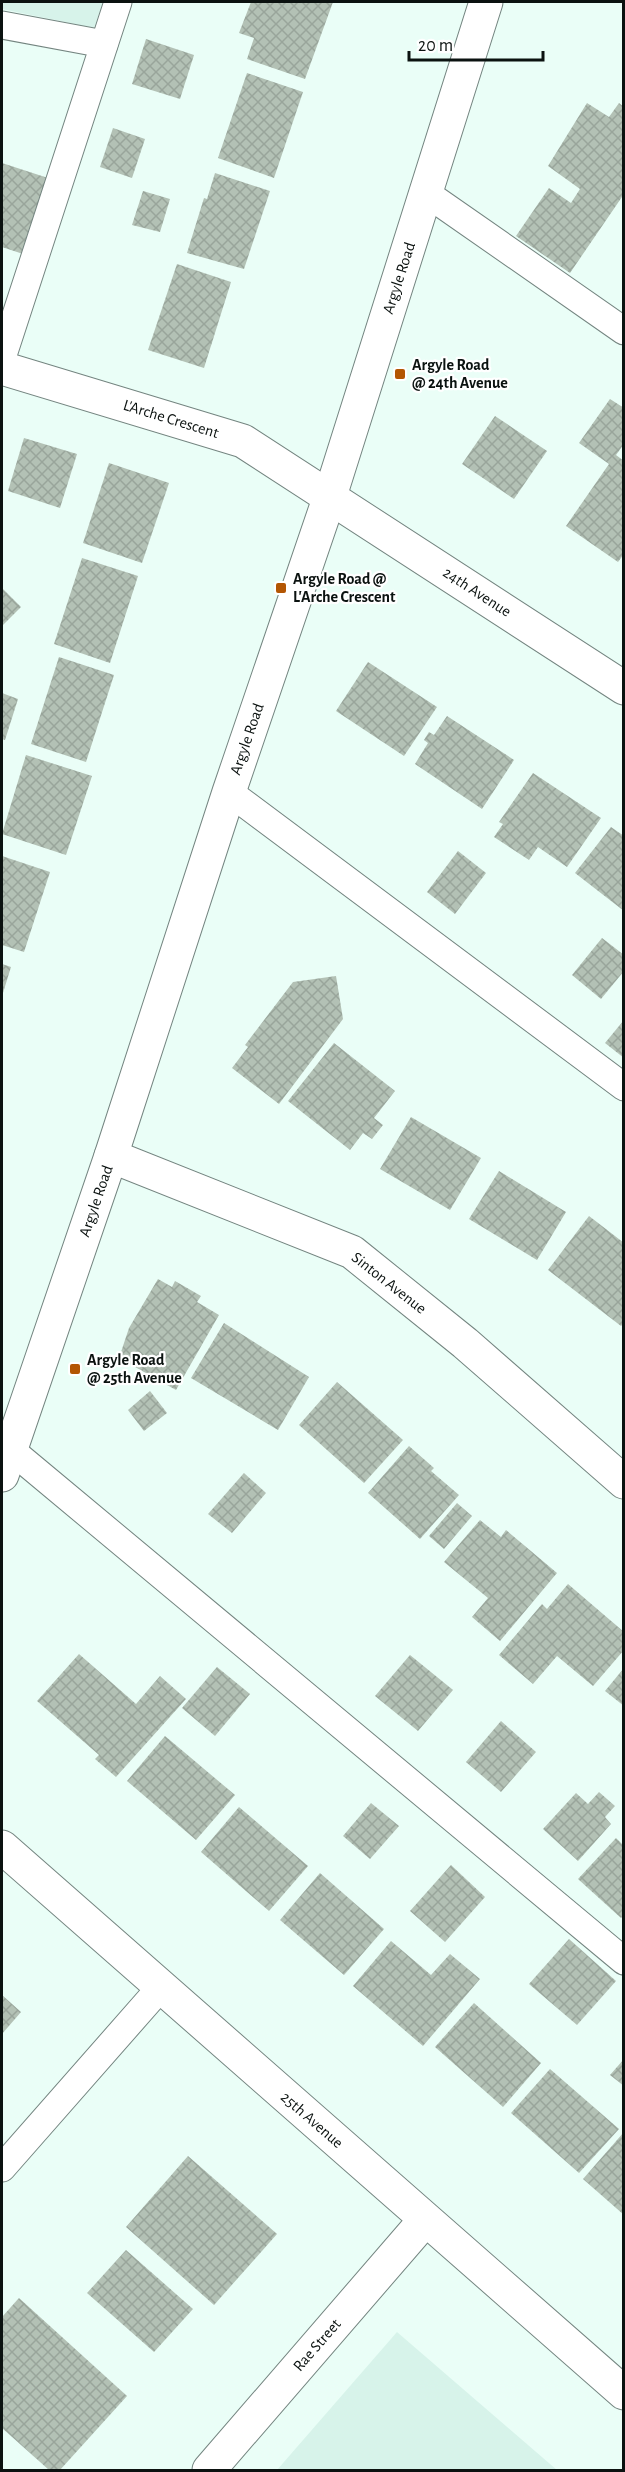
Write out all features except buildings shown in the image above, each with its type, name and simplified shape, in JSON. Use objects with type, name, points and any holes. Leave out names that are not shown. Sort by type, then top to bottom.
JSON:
[{"type":"street","name":"Argyle Road","points":[[6,1462],[111,1156],[229,792],[330,496],[486,2]]},
{"type":"street","name":"L'Arche Crescent","points":[[2,368],[243,441],[330,496]]},
{"type":"street","name":"24th Avenue","points":[[330,496],[624,688]]},
{"type":"street","name":"Sinton Avenue","points":[[111,1156],[352,1252],[465,1343],[624,1482]]},
{"type":"street","name":"25th Avenue","points":[[2,1847],[624,2393]]},
{"type":"street","name":"Rae Street","points":[[209,2470],[425,2220]]},
{"type":"lane","points":[[2,358],[118,2]]},
{"type":"lane","points":[[2,25],[104,44]]},
{"type":"lane","points":[[426,193],[624,331]]},
{"type":"lane","points":[[229,792],[624,1087]]},
{"type":"lane","points":[[6,1462],[624,1961]]},
{"type":"lane","points":[[2,2168],[160,1987]]},
{"type":"shaded area","points":[[2,2],[103,2],[94,28],[2,9]]},
{"type":"shaded area","points":[[397,2332],[557,2470],[277,2470]]},
{"type":"place","name":"Argyle Road @ 24th Avenue","points":[[400,374]]},
{"type":"place","name":"Argyle Road @ L'Arche Crescent","points":[[281,588]]},
{"type":"place","name":"Argyle Road @ 25th Avenue","points":[[75,1369]]}]
